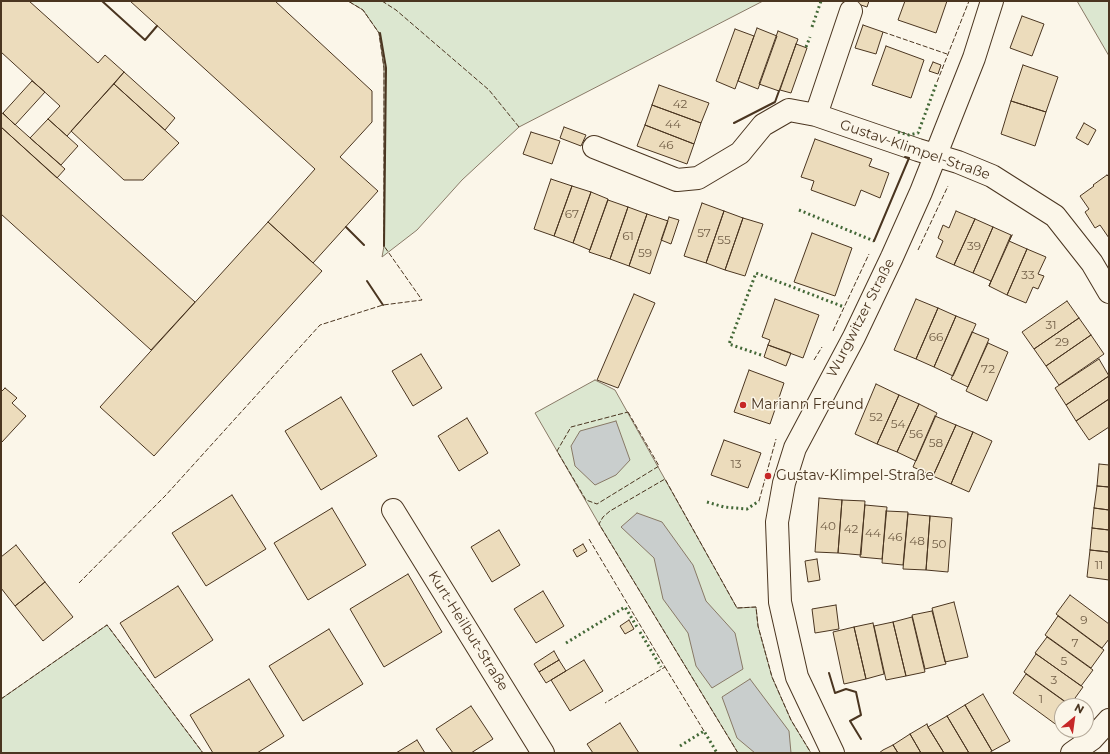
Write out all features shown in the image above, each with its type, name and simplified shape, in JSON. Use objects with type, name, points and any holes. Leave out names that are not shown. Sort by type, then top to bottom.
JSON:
[{"type":"street","name":"Wurgwitzer Straße","points":[[833,753],[797,677],[780,602],[777,522],[784,483],[795,448],[854,337],[892,257],[936,155],[974,58],[992,1]]},
{"type":"street","points":[[816,115],[852,11]]},
{"type":"street","name":"Gustav-Klimpel-Straße","points":[[594,147],[678,180],[698,178],[740,153],[763,125],[789,110],[816,115],[958,162],[992,176],[1056,216],[1092,263],[1109,292]]},
{"type":"street","name":"Kurt-Heilbut-Straße","points":[[393,510],[542,753]]},
{"type":"street","points":[[1072,753],[1092,739],[1109,720]]},
{"type":"green space","points":[[348,1],[763,1],[519,127],[462,180],[417,230],[382,257],[384,246],[384,68],[379,33],[363,10]]},
{"type":"green space","points":[[1077,1],[1109,1],[1109,56]]},
{"type":"green space","points":[[595,380],[615,390],[737,608],[756,607],[758,626],[772,677],[791,720],[811,753],[738,753],[599,524],[535,413]]},
{"type":"green space","points":[[107,625],[203,753],[1,753],[1,699]]},
{"type":"shaded area","points":[[616,421],[630,460],[616,475],[595,485],[575,466],[571,446],[580,431]]},
{"type":"shaded area","points":[[637,513],[662,522],[693,565],[706,601],[735,633],[743,669],[712,688],[696,666],[688,633],[663,599],[654,558],[621,527]]},
{"type":"shaded area","points":[[750,679],[789,731],[791,753],[755,753],[737,738],[722,697]]},
{"type":"building","points":[[1,1],[29,1],[98,63],[105,55],[124,72],[67,136],[48,119],[60,106],[1,52]]},
{"type":"building","points":[[130,1],[275,1],[372,91],[372,122],[340,157],[378,191],[313,263],[268,222],[315,169]]},
{"type":"building","points":[[849,1],[869,1],[867,7]]},
{"type":"building","points":[[905,1],[947,1],[936,33],[898,20]]},
{"type":"building","points":[[1022,16],[1044,24],[1032,56],[1010,48]]},
{"type":"building","points":[[863,25],[883,32],[876,54],[855,48]]},
{"type":"building","points":[[757,28],[777,36],[758,89],[738,81]]},
{"type":"building","points":[[735,29],[754,36],[735,89],[716,81]]},
{"type":"building","points":[[778,31],[798,39],[779,91],[759,84]]},
{"type":"building","points":[[796,44],[807,48],[791,93],[780,90]]},
{"type":"building","points":[[886,46],[924,60],[911,98],[872,85]]},
{"type":"building","points":[[933,62],[941,65],[938,74],[929,71]]},
{"type":"building","points":[[1023,65],[1058,77],[1046,112],[1011,101]]},
{"type":"building","points":[[124,72],[175,118],[165,130],[114,84]]},
{"type":"building","points":[[32,81],[45,92],[15,125],[3,113]]},
{"type":"building","points":[[114,84],[179,143],[143,180],[124,180],[71,131]]},
{"type":"building","points":[[659,85],[709,103],[701,123],[652,105]]},
{"type":"building","points":[[1011,101],[1046,112],[1035,146],[1001,134]]},
{"type":"building","points":[[652,105],[701,123],[694,144],[645,125]]},
{"type":"building","points":[[1,112],[65,169],[57,178],[1,127]]},
{"type":"building","points":[[48,119],[78,146],[61,165],[30,138]]},
{"type":"building","points":[[1084,123],[1096,130],[1088,145],[1076,138]]},
{"type":"building","points":[[645,125],[694,144],[687,164],[637,146]]},
{"type":"building","points":[[1,127],[195,302],[151,350],[1,214]]},
{"type":"building","points":[[564,127],[586,135],[581,146],[560,138]]},
{"type":"building","points":[[531,132],[560,141],[552,164],[523,154]]},
{"type":"building","points":[[815,139],[872,159],[869,166],[889,173],[880,198],[861,190],[855,206],[811,190],[814,181],[801,177]]},
{"type":"building","points":[[1107,175],[1109,177],[1109,238],[1100,225],[1095,228],[1085,212],[1089,209],[1080,196]]},
{"type":"building","points":[[551,179],[572,186],[554,236],[534,229]]},
{"type":"building","points":[[572,186],[591,192],[573,243],[554,236]]},
{"type":"building","points":[[591,192],[608,199],[590,250],[573,243]]},
{"type":"building","points":[[608,200],[628,207],[610,259],[589,252]]},
{"type":"building","points":[[702,203],[724,211],[706,263],[684,256]]},
{"type":"building","points":[[628,207],[647,214],[629,266],[610,259]]},
{"type":"building","points":[[724,211],[743,218],[725,270],[706,263]]},
{"type":"building","points":[[956,211],[975,219],[954,265],[936,257],[943,241],[938,238],[943,225],[949,228]]},
{"type":"building","points":[[647,214],[668,221],[650,274],[629,266]]},
{"type":"building","points":[[669,217],[679,220],[671,244],[661,240]]},
{"type":"building","points":[[743,218],[763,224],[745,276],[725,270]]},
{"type":"building","points":[[975,219],[993,227],[973,273],[954,265]]},
{"type":"building","points":[[268,222],[322,271],[154,456],[100,407]]},
{"type":"building","points":[[993,227],[1011,235],[989,286],[991,281],[973,273]]},
{"type":"building","points":[[812,233],[852,248],[835,296],[794,282]]},
{"type":"building","points":[[1009,241],[1027,249],[1007,295],[989,286]]},
{"type":"building","points":[[1027,249],[1046,257],[1038,274],[1044,276],[1038,289],[1033,287],[1026,303],[1007,295]]},
{"type":"building","points":[[634,294],[655,303],[618,388],[597,380]]},
{"type":"building","points":[[775,299],[819,315],[803,358],[768,345],[770,340],[762,337]]},
{"type":"building","points":[[916,299],[938,308],[916,359],[894,350]]},
{"type":"building","points":[[1067,301],[1079,318],[1034,349],[1022,332]]},
{"type":"building","points":[[938,308],[956,316],[934,367],[916,359]]},
{"type":"building","points":[[956,316],[976,324],[953,376],[934,367]]},
{"type":"building","points":[[1079,318],[1091,335],[1046,366],[1034,349]]},
{"type":"building","points":[[972,332],[989,339],[968,387],[951,379]]},
{"type":"building","points":[[1091,335],[1104,354],[1059,385],[1046,366]]},
{"type":"building","points":[[988,343],[1008,352],[987,401],[966,391]]},
{"type":"building","points":[[768,345],[791,353],[786,366],[764,357]]},
{"type":"building","points":[[421,354],[442,388],[413,406],[392,371]]},
{"type":"building","points":[[1099,359],[1109,376],[1066,405],[1055,388]]},
{"type":"building","points":[[749,370],[784,383],[770,424],[734,412]]},
{"type":"building","points":[[1109,376],[1109,399],[1076,421],[1066,405]]},
{"type":"building","points":[[876,384],[899,395],[877,444],[855,434]]},
{"type":"building","points":[[5,388],[17,398],[12,403],[26,416],[2,442],[1,392]]},
{"type":"building","points":[[899,395],[919,404],[897,452],[877,444]]},
{"type":"building","points":[[341,397],[377,456],[321,490],[285,431]]},
{"type":"building","points":[[1109,399],[1109,427],[1089,440],[1076,421]]},
{"type":"building","points":[[919,404],[937,413],[916,461],[897,452]]},
{"type":"building","points":[[935,416],[956,425],[933,476],[913,467]]},
{"type":"building","points":[[467,418],[488,453],[459,471],[438,436]]},
{"type":"building","points":[[956,425],[973,432],[951,484],[933,476]]},
{"type":"building","points":[[973,432],[992,441],[969,492],[951,484]]},
{"type":"building","points":[[724,440],[761,453],[748,488],[711,475]]},
{"type":"building","points":[[1099,464],[1109,465],[1109,487],[1097,486]]},
{"type":"building","points":[[1097,486],[1109,487],[1109,510],[1094,508]]},
{"type":"building","points":[[232,495],[266,549],[206,586],[172,533]]},
{"type":"building","points":[[819,498],[842,500],[838,553],[815,552]]},
{"type":"building","points":[[842,500],[865,501],[861,555],[838,553]]},
{"type":"building","points":[[865,505],[887,507],[882,559],[860,557]]},
{"type":"building","points":[[332,508],[366,565],[308,600],[274,543]]},
{"type":"building","points":[[1094,508],[1109,510],[1109,530],[1092,528]]},
{"type":"building","points":[[886,511],[908,512],[903,565],[882,563]]},
{"type":"building","points":[[908,514],[930,516],[926,570],[903,569]]},
{"type":"building","points":[[930,516],[952,518],[948,572],[926,570]]},
{"type":"building","points":[[1092,528],[1109,530],[1109,552],[1090,550]]},
{"type":"building","points":[[499,530],[520,565],[492,582],[471,547]]},
{"type":"building","points":[[583,544],[587,551],[577,557],[573,550]]},
{"type":"building","points":[[16,545],[45,582],[15,606],[1,588],[1,557]]},
{"type":"building","points":[[1090,550],[1109,552],[1109,580],[1087,577]]},
{"type":"building","points":[[817,559],[820,580],[808,582],[805,561]]},
{"type":"building","points":[[408,574],[442,632],[384,667],[350,609]]},
{"type":"building","points":[[45,582],[73,617],[43,641],[15,606]]},
{"type":"building","points":[[178,586],[213,640],[155,678],[120,623]]},
{"type":"building","points":[[543,591],[564,626],[536,643],[514,609]]},
{"type":"building","points":[[1070,595],[1109,624],[1109,639],[1102,648],[1056,614]]},
{"type":"building","points":[[954,602],[968,657],[945,662],[932,608]]},
{"type":"building","points":[[836,605],[839,629],[815,633],[812,609]]},
{"type":"building","points":[[932,611],[946,664],[925,669],[912,615]]},
{"type":"building","points":[[1058,616],[1104,650],[1091,668],[1045,635]]},
{"type":"building","points":[[912,617],[925,672],[906,676],[893,622]]},
{"type":"building","points":[[629,620],[634,629],[625,634],[620,626]]},
{"type":"building","points":[[893,622],[906,676],[886,680],[874,626]]},
{"type":"building","points":[[873,623],[884,674],[866,679],[854,627]]},
{"type":"building","points":[[854,627],[866,679],[844,684],[833,632]]},
{"type":"building","points":[[329,629],[363,684],[303,721],[269,666]]},
{"type":"building","points":[[1047,637],[1093,670],[1081,686],[1035,653]]},
{"type":"building","points":[[554,651],[559,660],[539,672],[534,664]]},
{"type":"building","points":[[1036,654],[1083,687],[1075,698],[1060,698],[1024,672]]},
{"type":"building","points":[[559,660],[566,671],[546,683],[539,672]]},
{"type":"building","points":[[584,660],[603,691],[570,711],[551,680]]},
{"type":"building","points":[[1026,674],[1060,698],[1054,698],[1054,723],[1013,693]]},
{"type":"building","points":[[249,679],[284,736],[257,753],[213,753],[190,715]]},
{"type":"building","points":[[983,694],[1010,741],[992,751],[965,705]]},
{"type":"building","points":[[965,705],[992,751],[989,753],[969,753],[947,716]]},
{"type":"building","points":[[471,706],[493,739],[471,753],[453,753],[436,729]]},
{"type":"building","points":[[947,716],[969,753],[944,753],[928,727]]},
{"type":"building","points":[[620,723],[639,753],[593,753],[587,744]]},
{"type":"building","points":[[927,724],[944,753],[921,753],[910,734]]},
{"type":"building","points":[[910,734],[921,753],[898,753],[893,745]]},
{"type":"building","points":[[417,740],[425,753],[396,753]]},
{"type":"building","points":[[893,745],[898,753],[879,753],[883,750]]},
{"type":"hedge","points":[[812,27],[821,1]]},
{"type":"hedge","points":[[806,47],[810,37]]},
{"type":"hedge","points":[[898,132],[909,135],[918,133],[937,82]]},
{"type":"hedge","points":[[799,210],[874,241]]},
{"type":"hedge","points":[[761,355],[729,344],[756,273],[844,307]]},
{"type":"hedge","points":[[707,502],[724,507],[747,509],[759,501]]},
{"type":"hedge","points":[[566,643],[625,607],[637,627]]},
{"type":"hedge","points":[[640,632],[661,667]]},
{"type":"hedge","points":[[680,746],[704,731],[717,753]]},
{"type":"fence","points":[[79,583],[166,495],[320,325],[383,305],[422,300],[384,246],[384,68],[379,33],[363,10],[348,1]]},
{"type":"fence","points":[[382,1],[396,10],[489,90],[519,127]]},
{"type":"fence","points":[[937,82],[969,1]]},
{"type":"fence","points":[[883,32],[947,54]]},
{"type":"fence","points":[[918,250],[948,186]]},
{"type":"fence","points":[[833,331],[869,254]]},
{"type":"fence","points":[[814,360],[822,347]]},
{"type":"fence","points":[[628,412],[659,466],[597,504],[586,500],[557,451],[571,427],[628,412]]},
{"type":"fence","points":[[759,501],[776,439]]},
{"type":"fence","points":[[738,753],[599,524],[603,517],[610,511],[665,479],[737,608],[756,607],[758,626],[772,677],[791,720],[811,753]]},
{"type":"fence","points":[[589,539],[665,667],[605,703]]},
{"type":"fence","points":[[1,699],[107,625],[203,753]]},
{"type":"fence","points":[[665,667],[704,731]]},
{"type":"wall","points":[[102,1],[145,40],[157,26]]},
{"type":"wall","points":[[380,33],[386,68],[384,246]]},
{"type":"wall","points":[[734,123],[775,102],[779,91]]},
{"type":"wall","points":[[874,241],[909,158],[905,157]]},
{"type":"wall","points":[[346,227],[364,245]]},
{"type":"wall","points":[[367,281],[383,305]]},
{"type":"wall","points":[[829,673],[835,693],[846,689],[856,692],[861,715],[850,721],[861,739]]},
{"type":"place","name":"Mariann Freund","points":[[743,405]]},
{"type":"place","name":"Gustav-Klimpel-Straße","points":[[768,476]]}]
